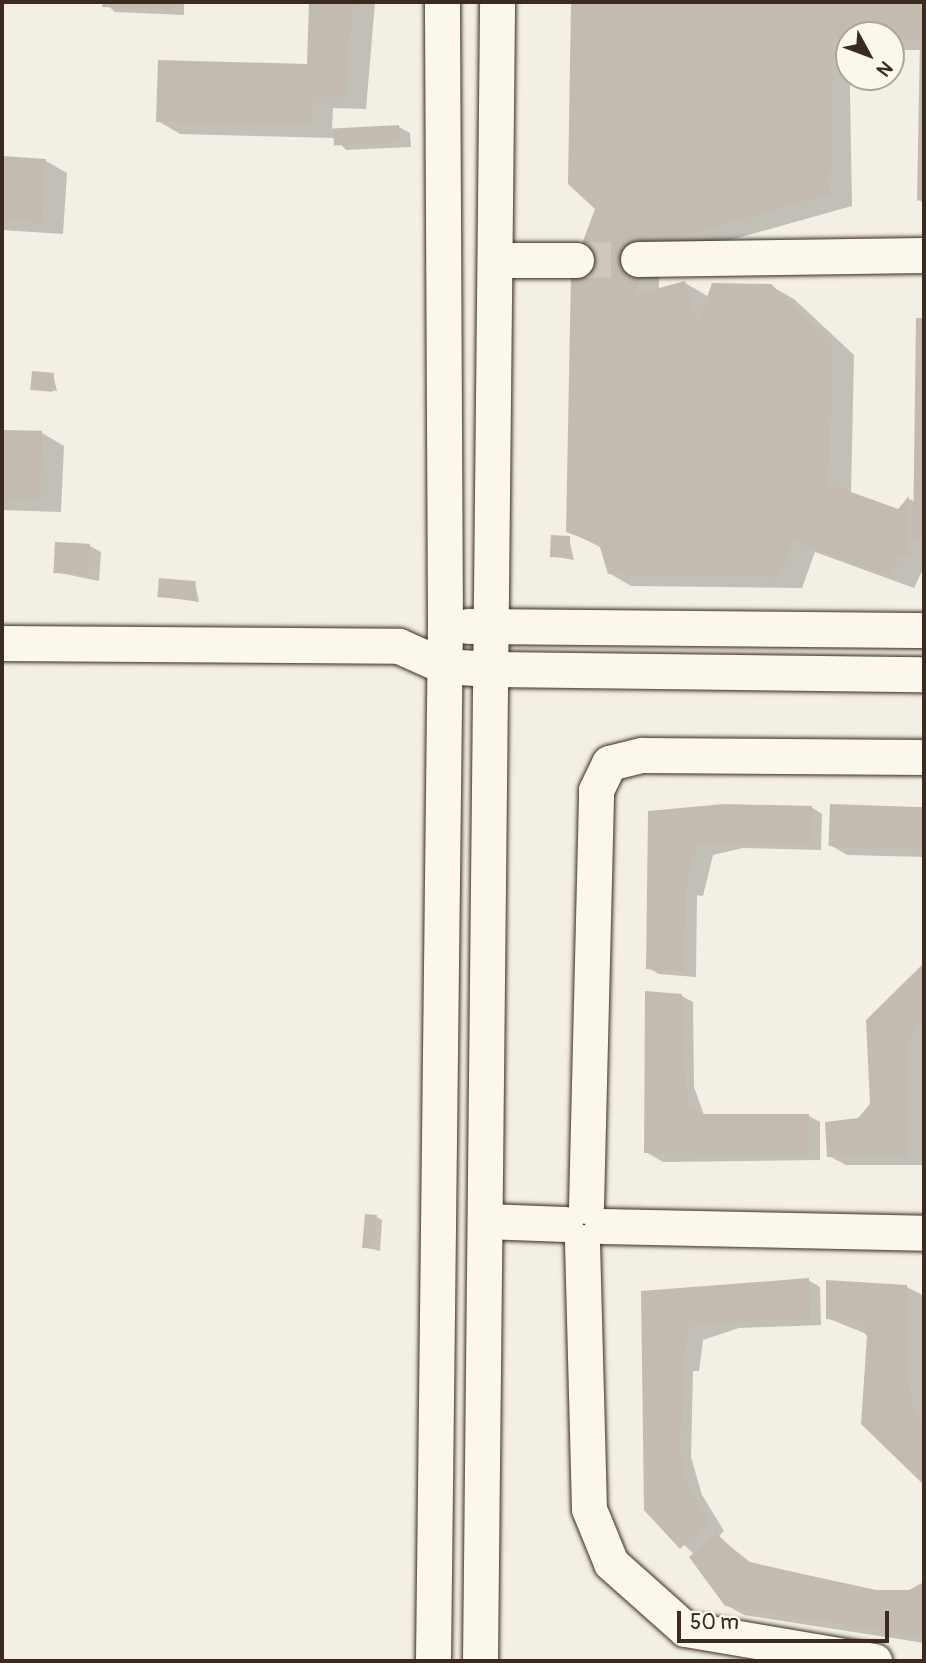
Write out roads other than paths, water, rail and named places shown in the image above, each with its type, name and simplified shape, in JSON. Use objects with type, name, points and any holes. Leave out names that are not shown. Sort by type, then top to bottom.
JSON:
[{"type":"street","points":[[433,1661],[445,626],[442,2]]},
{"type":"street","points":[[480,1661],[497,2]]},
{"type":"street","points":[[638,259],[924,256]]},
{"type":"street","points":[[495,260],[576,260]]},
{"type":"street","points":[[399,646],[445,626],[924,630]]},
{"type":"street","points":[[2,643],[399,646],[444,666],[491,669],[924,674]]},
{"type":"street","points":[[874,1661],[685,1629],[611,1563],[589,1509],[584,1224],[596,790],[609,763],[642,755],[924,757]]},
{"type":"street","points":[[485,1221],[924,1233]]},
{"type":"tunnel","points":[[576,260],[638,259]]}]
